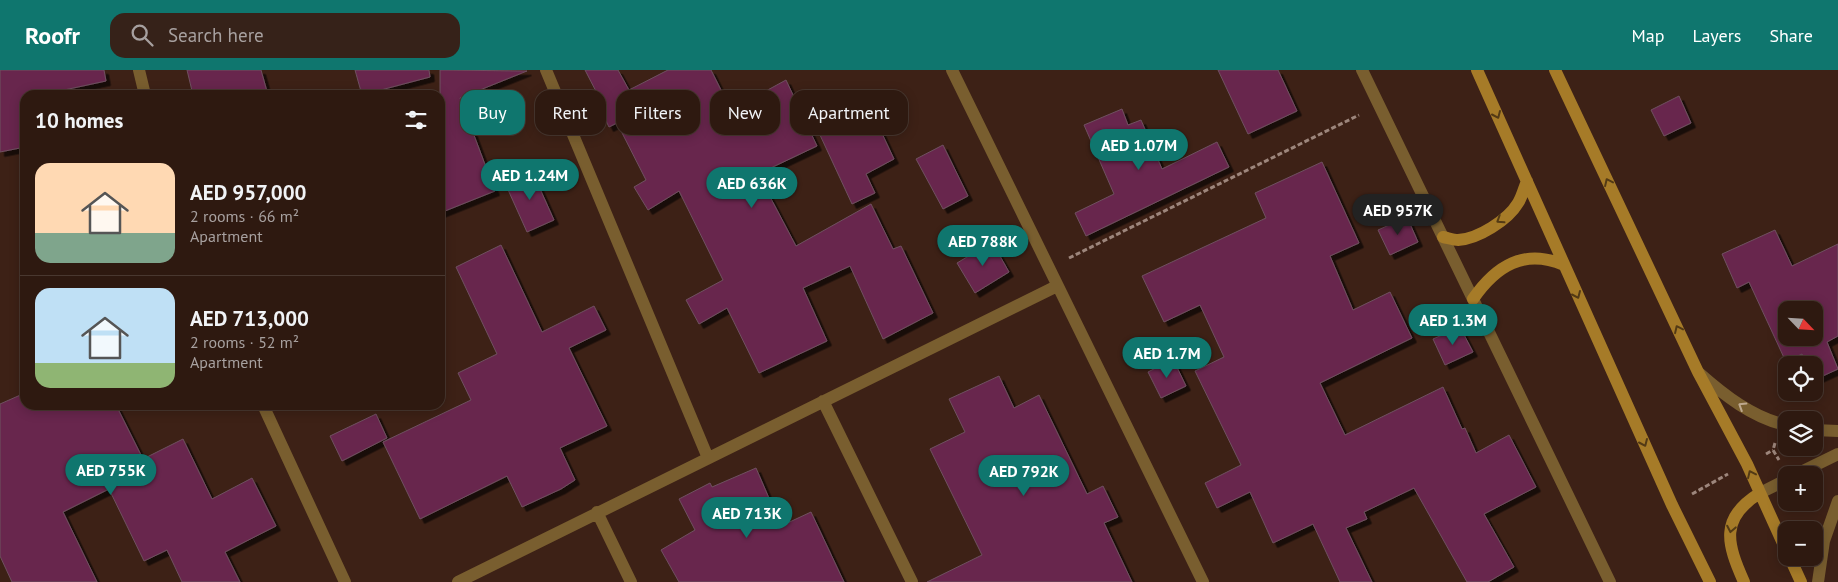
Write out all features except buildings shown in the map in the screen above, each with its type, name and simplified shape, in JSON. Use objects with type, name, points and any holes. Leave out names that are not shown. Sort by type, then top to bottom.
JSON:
[{"type":"main road","points":[[1477,70],[1672,506],[1710,582]]},
{"type":"main road","points":[[1555,70],[1698,372],[1747,464],[1778,532]]},
{"type":"main road","points":[[1443,237],[1458,240],[1476,235],[1509,215],[1519,202],[1527,181]]},
{"type":"main road","points":[[1473,299],[1489,279],[1516,260],[1537,258],[1552,260],[1564,265]]},
{"type":"main road","points":[[1744,582],[1730,546],[1730,529],[1736,514],[1746,502],[1760,493]]},
{"type":"main road","points":[[1794,566],[1801,582]]},
{"type":"street","points":[[139,70],[145,90]]},
{"type":"street","points":[[546,70],[708,458]]},
{"type":"street","points":[[952,70],[1204,582]]},
{"type":"street","points":[[1362,70],[1610,582]]},
{"type":"street","points":[[458,582],[1057,286]]},
{"type":"street","points":[[1698,372],[1722,394],[1750,411],[1778,422]]},
{"type":"street","points":[[823,401],[912,582]]},
{"type":"street","points":[[265,410],[345,582]]},
{"type":"street","points":[[1823,430],[1838,431]]},
{"type":"street","points":[[1813,466],[1838,454]]},
{"type":"street","points":[[1760,493],[1778,484]]},
{"type":"street","points":[[1818,582],[1824,541],[1838,501]]},
{"type":"street","points":[[598,512],[632,582]]},
{"type":"path","points":[[1048,268],[1379,106]]},
{"type":"path","points":[[1778,437],[1773,450],[1782,466]]},
{"type":"path","points":[[1672,506],[1747,464]]}]
